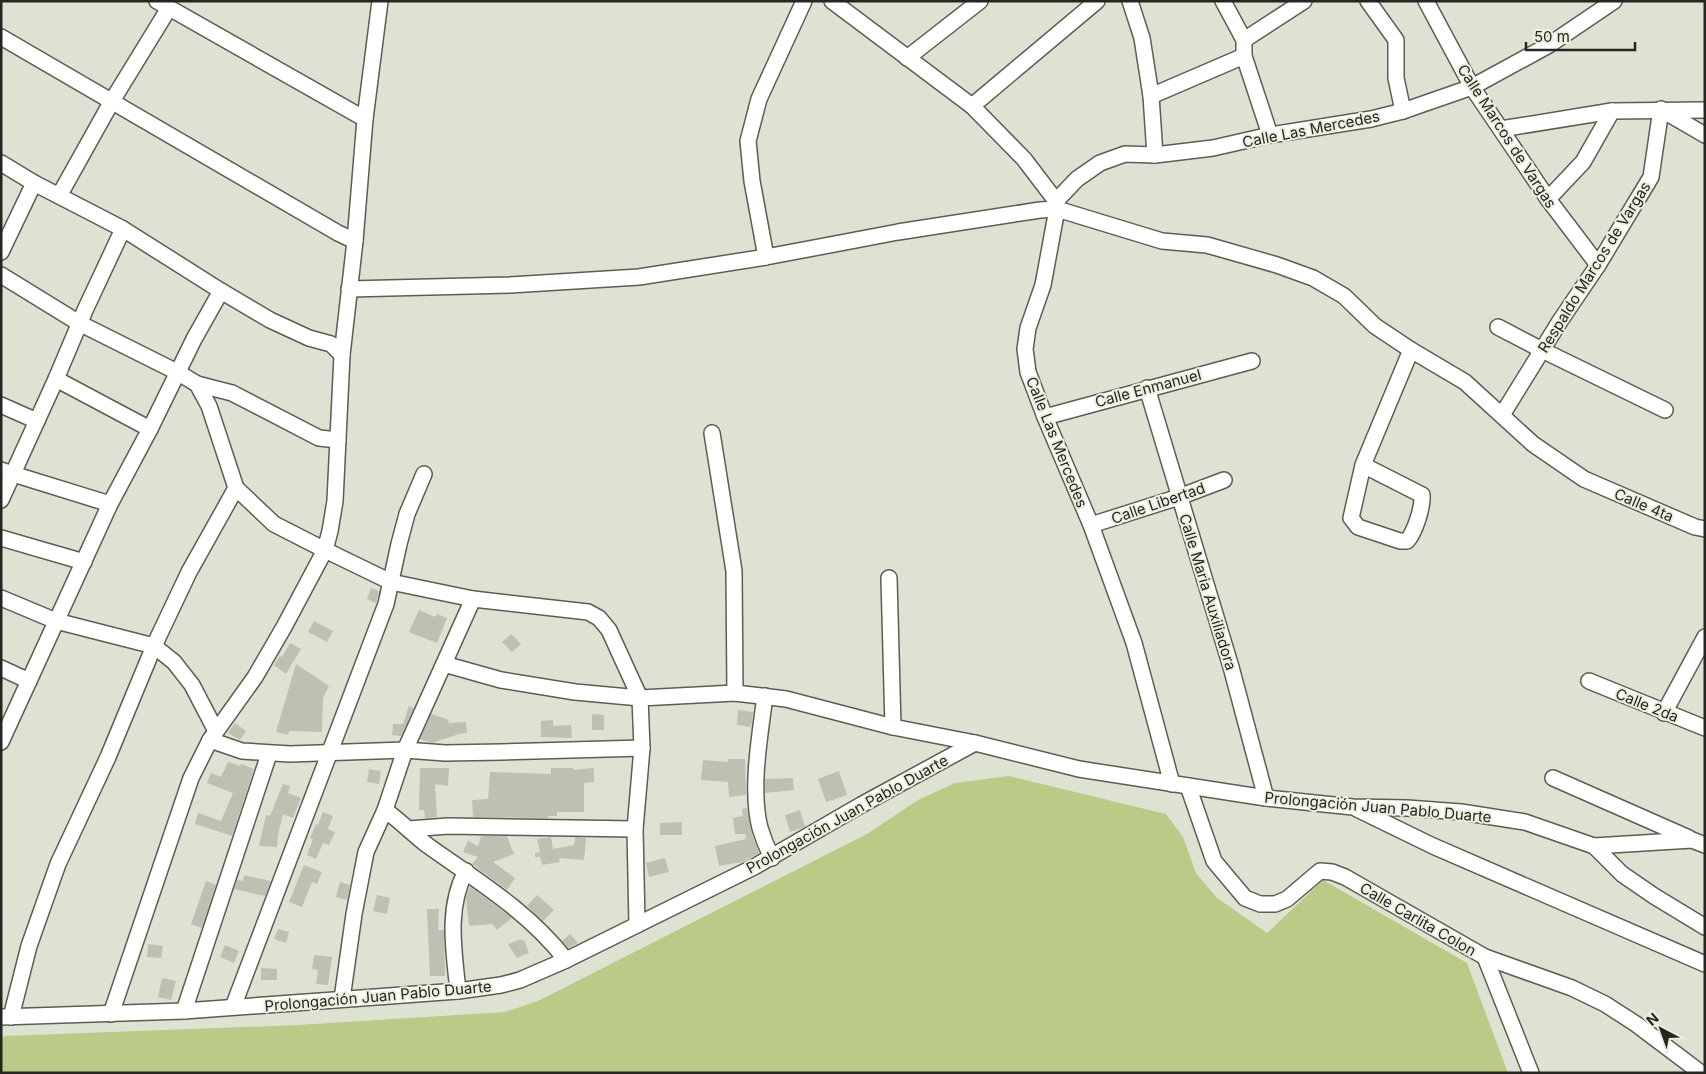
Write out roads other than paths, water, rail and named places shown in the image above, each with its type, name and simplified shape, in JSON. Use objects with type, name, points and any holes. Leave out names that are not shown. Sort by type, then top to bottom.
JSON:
[{"type":"street","points":[[111,1014],[191,778],[213,735],[255,677],[325,550],[334,501],[338,440],[336,350],[344,330],[355,241],[379,1]]},
{"type":"street","points":[[766,257],[752,182],[748,141],[759,99],[804,1]]},
{"type":"street","points":[[349,289],[510,285],[640,277],[766,257],[898,232],[1040,210],[1056,205],[1024,159],[972,106],[832,1]]},
{"type":"street","points":[[907,58],[980,1]]},
{"type":"street","points":[[972,106],[1097,1]]},
{"type":"street","points":[[1130,1],[1142,38],[1151,96],[1155,155]]},
{"type":"street","points":[[1223,1],[1244,40],[1244,56],[1270,135]]},
{"type":"street","points":[[1244,40],[1304,1]]},
{"type":"street","points":[[1368,1],[1396,40],[1396,78],[1403,111]]},
{"type":"street","name":"Calle Marcos de Vargas","points":[[1426,1],[1472,87],[1548,200],[1598,265]]},
{"type":"street","name":"Calle Las Mercedes","points":[[1172,784],[1134,643],[1091,525],[1044,417],[1028,372],[1025,349],[1028,328],[1043,285],[1056,205],[1077,179],[1100,163],[1125,154],[1155,155],[1213,148],[1270,135],[1371,120],[1472,87],[1549,45],[1606,3]]},
{"type":"street","points":[[59,196],[163,5],[366,119]]},
{"type":"street","points":[[1,37],[338,233],[355,241]]},
{"type":"street","points":[[1151,96],[1244,56]]},
{"type":"street","points":[[1661,110],[1705,135]]},
{"type":"street","name":"Respaldo Marcos de Vargas","points":[[1502,414],[1598,265],[1651,177],[1661,110]]},
{"type":"street","points":[[1501,129],[1612,111],[1705,110]]},
{"type":"street","points":[[1548,200],[1583,162],[1612,111]]},
{"type":"street","points":[[1,163],[34,183],[123,229],[221,291],[293,332],[336,350]]},
{"type":"street","points":[[1,252],[34,183]]},
{"type":"street","name":"Calle 4ta","points":[[1056,205],[1162,240],[1207,245],[1277,265],[1313,278],[1344,296],[1376,326],[1411,350],[1465,382],[1533,444],[1584,479],[1695,527],[1705,529]]},
{"type":"street","points":[[1,500],[7,472],[37,421],[79,323],[123,229]]},
{"type":"street","points":[[1,276],[79,323],[197,384],[232,393],[319,438],[338,440]]},
{"type":"street","points":[[2,737],[110,504],[150,429],[194,339],[221,291]]},
{"type":"street","points":[[1498,326],[1542,350],[1666,410]]},
{"type":"street","points":[[1363,465],[1422,495],[1423,502],[1411,536],[1407,541],[1400,541],[1358,527],[1351,518],[1363,465],[1411,350]]},
{"type":"street","name":"Calle Enmanuel","points":[[1044,417],[1252,361]]},
{"type":"street","points":[[56,379],[150,429]]},
{"type":"street","points":[[197,384],[209,406],[236,488],[274,524],[391,582],[474,599],[594,614],[609,630],[640,698],[642,748],[635,828],[638,925]]},
{"type":"street","name":"Calle Maria Auxiliadora","points":[[1147,388],[1232,667],[1266,798]]},
{"type":"street","points":[[1,405],[37,421]]},
{"type":"street","points":[[712,433],[734,571],[735,693]]},
{"type":"street","points":[[7,472],[110,504]]},
{"type":"street","points":[[233,1007],[386,604],[407,514],[424,474]]},
{"type":"street","name":"Calle Libertad","points":[[1091,525],[1179,497],[1224,480]]},
{"type":"street","points":[[6,1017],[58,864],[108,757],[154,646],[189,572],[236,488]]},
{"type":"street","points":[[1,538],[84,562]]},
{"type":"street","points":[[889,578],[893,727]]},
{"type":"street","points":[[1,598],[56,621],[154,646],[174,662],[192,685],[213,735],[242,751],[269,754],[405,750],[445,753],[642,748]]},
{"type":"street","points":[[342,999],[366,852],[385,810],[405,750],[474,599]]},
{"type":"street","points":[[1664,713],[1705,636]]},
{"type":"street","points":[[444,664],[501,680],[575,692],[640,698],[735,693],[786,699],[893,727],[975,743]]},
{"type":"street","points":[[1,668],[29,682]]},
{"type":"street","name":"Calle 2da","points":[[1589,681],[1705,728]]},
{"type":"street","points":[[765,696],[758,753],[757,807],[760,828],[772,858]]},
{"type":"street","name":"Prolongación Juan Pablo Duarte","points":[[6,1017],[184,1011],[458,991],[501,986],[566,960],[772,858],[861,805],[975,743],[1079,769],[1266,798],[1353,807],[1461,812],[1525,822],[1594,846],[1699,842]]},
{"type":"street","points":[[184,1011],[269,754]]},
{"type":"street","points":[[1553,778],[1699,842]]},
{"type":"street","name":"Calle Carlita Colon","points":[[1188,786],[1214,861],[1245,898],[1260,904],[1274,904],[1287,899],[1320,871],[1332,872],[1345,877],[1485,957],[1572,988],[1605,1004],[1636,1024],[1700,1072]]},
{"type":"street","points":[[1353,807],[1433,846],[1705,964]]},
{"type":"street","points":[[385,810],[426,844],[466,870],[535,926],[550,940],[566,960]]},
{"type":"street","points":[[409,829],[448,826],[635,828]]},
{"type":"street","points":[[1594,846],[1622,874],[1705,927]]},
{"type":"street","points":[[458,991],[453,931],[455,898],[459,882],[466,870]]},
{"type":"street","points":[[1485,957],[1531,1073]]}]
